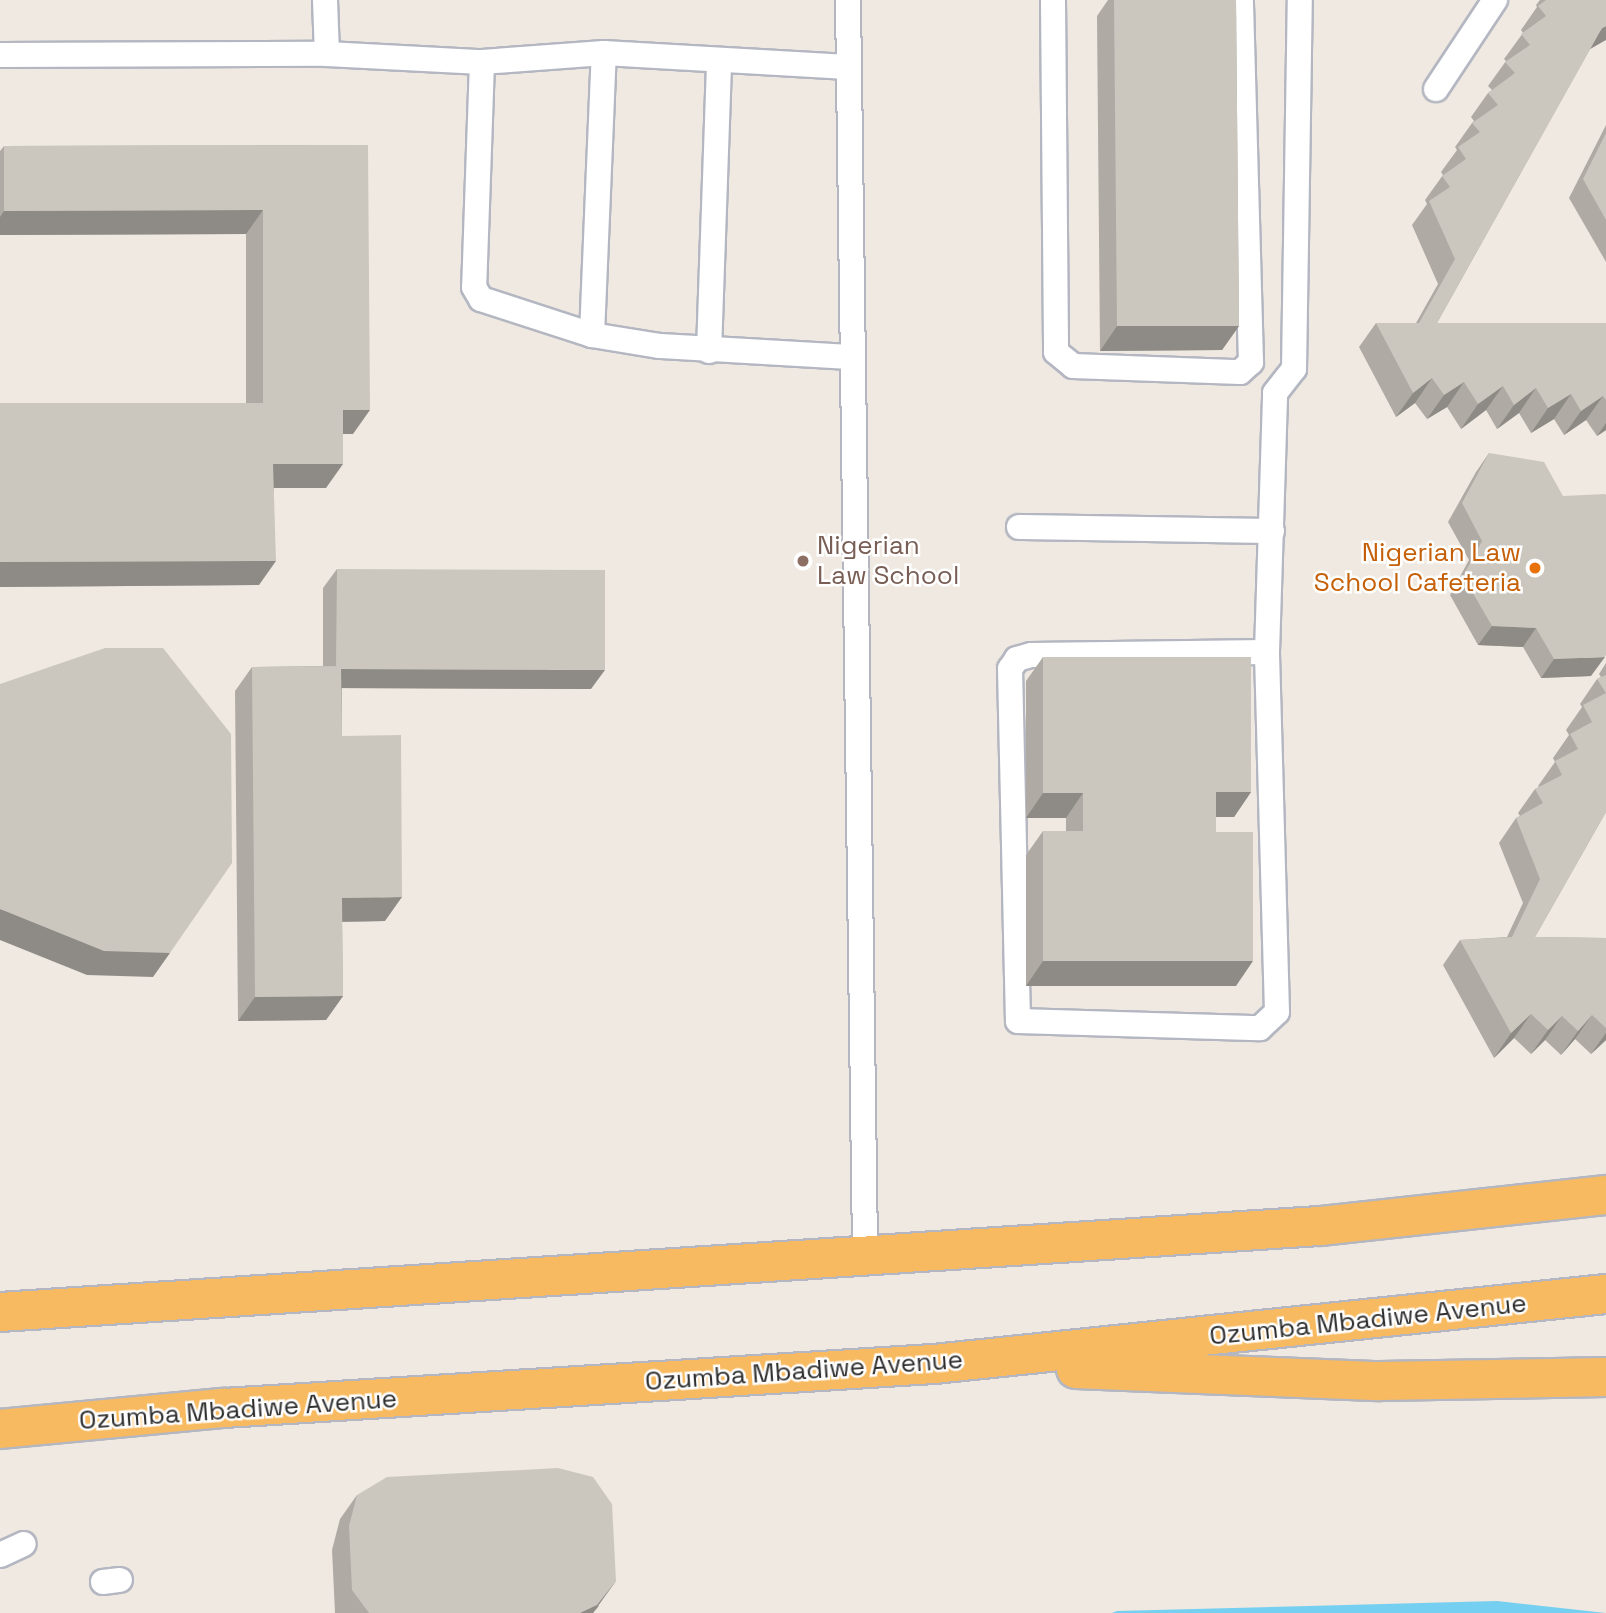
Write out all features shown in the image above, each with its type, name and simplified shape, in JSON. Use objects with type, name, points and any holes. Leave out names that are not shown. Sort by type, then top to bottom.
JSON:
[{"type":"highway","points":[[0,1312],[1320,1226],[1606,1195]]},
{"type":"highway","name":"Ozumba Mbadiwe Avenue","points":[[0,1429],[224,1408],[934,1364],[1606,1294]]},
{"type":"highway","points":[[934,1364],[1380,1381],[1606,1377]]},
{"type":"lane","points":[[326,0],[327,54]]},
{"type":"lane","points":[[848,0],[865,1256]]},
{"type":"lane","points":[[1053,0],[1056,352],[1073,366],[1240,372],[1251,362],[1241,0]]},
{"type":"lane","points":[[1267,652],[1031,655],[1017,659],[1010,670],[1018,1021],[1260,1028],[1277,1013],[1267,652],[1275,393],[1294,369],[1300,0]]},
{"type":"lane","points":[[1436,89],[1495,0]]},
{"type":"lane","points":[[0,55],[327,54],[482,62],[604,53],[848,67]]},
{"type":"lane","points":[[592,335],[604,53]]},
{"type":"lane","points":[[709,351],[719,60]]},
{"type":"lane","points":[[482,62],[474,287],[481,299],[592,335],[709,351],[851,357]]},
{"type":"lane","points":[[1019,527],[1272,531]]},
{"type":"lane","points":[[0,1555],[24,1544]]},
{"type":"water","points":[[1497,1601],[1606,1613],[1112,1613],[1117,1611]]},
{"type":"building","points":[[1114,0],[1236,0],[1239,326],[1117,326]]},
{"type":"building","points":[[1546,0],[1606,0],[1606,26],[1602,28],[1437,323],[1606,323],[1606,400],[1603,396],[1581,411],[1571,394],[1548,408],[1536,388],[1514,405],[1503,386],[1478,404],[1464,382],[1444,395],[1432,378],[1413,393],[1376,323],[1419,323],[1455,259],[1429,201],[1450,187],[1442,176],[1466,159],[1458,147],[1480,132],[1472,123],[1498,105],[1488,93],[1515,73],[1505,62],[1530,45],[1521,34],[1546,16],[1538,6]]},
{"type":"building","points":[[1606,133],[1606,220],[1583,179]]},
{"type":"building","points":[[368,145],[370,410],[343,410],[343,464],[273,464],[276,561],[0,562],[0,403],[263,403],[263,210],[4,211],[4,146]]},
{"type":"building","name":"Nigerian Law School Cafeteria","points":[[1489,453],[1544,462],[1563,496],[1606,495],[1605,657],[1554,659],[1536,628],[1492,626],[1463,576],[1482,541],[1462,503]]},
{"type":"building","points":[[337,569],[605,570],[605,670],[341,669],[341,666],[336,666]]},
{"type":"building","points":[[105,648],[163,648],[231,734],[232,863],[170,953],[104,951],[0,909],[0,684]]},
{"type":"building","points":[[1043,657],[1251,657],[1251,792],[1216,792],[1216,832],[1253,832],[1253,961],[1043,961],[1043,831],[1083,831],[1083,793],[1043,793]]},
{"type":"building","points":[[341,666],[342,736],[401,735],[402,897],[342,898],[343,996],[255,997],[252,667]]},
{"type":"building","points":[[1606,675],[1606,693],[1597,679]]},
{"type":"building","points":[[1606,693],[1606,812],[1535,937],[1606,938],[1606,1028],[1592,1015],[1578,1031],[1562,1016],[1548,1030],[1531,1014],[1511,1033],[1460,940],[1512,937],[1540,879],[1516,818],[1543,803],[1535,789],[1562,775],[1555,761],[1578,749],[1570,734],[1592,722],[1583,705]]},
{"type":"building","points":[[558,1468],[593,1477],[612,1504],[616,1581],[597,1605],[580,1613],[369,1613],[352,1590],[349,1526],[357,1495],[387,1477]]},
{"type":"place","name":"Nigerian Law School","points":[[803,561]]},
{"type":"place","name":"Nigerian Law School Cafeteria","points":[[1535,568]]}]
